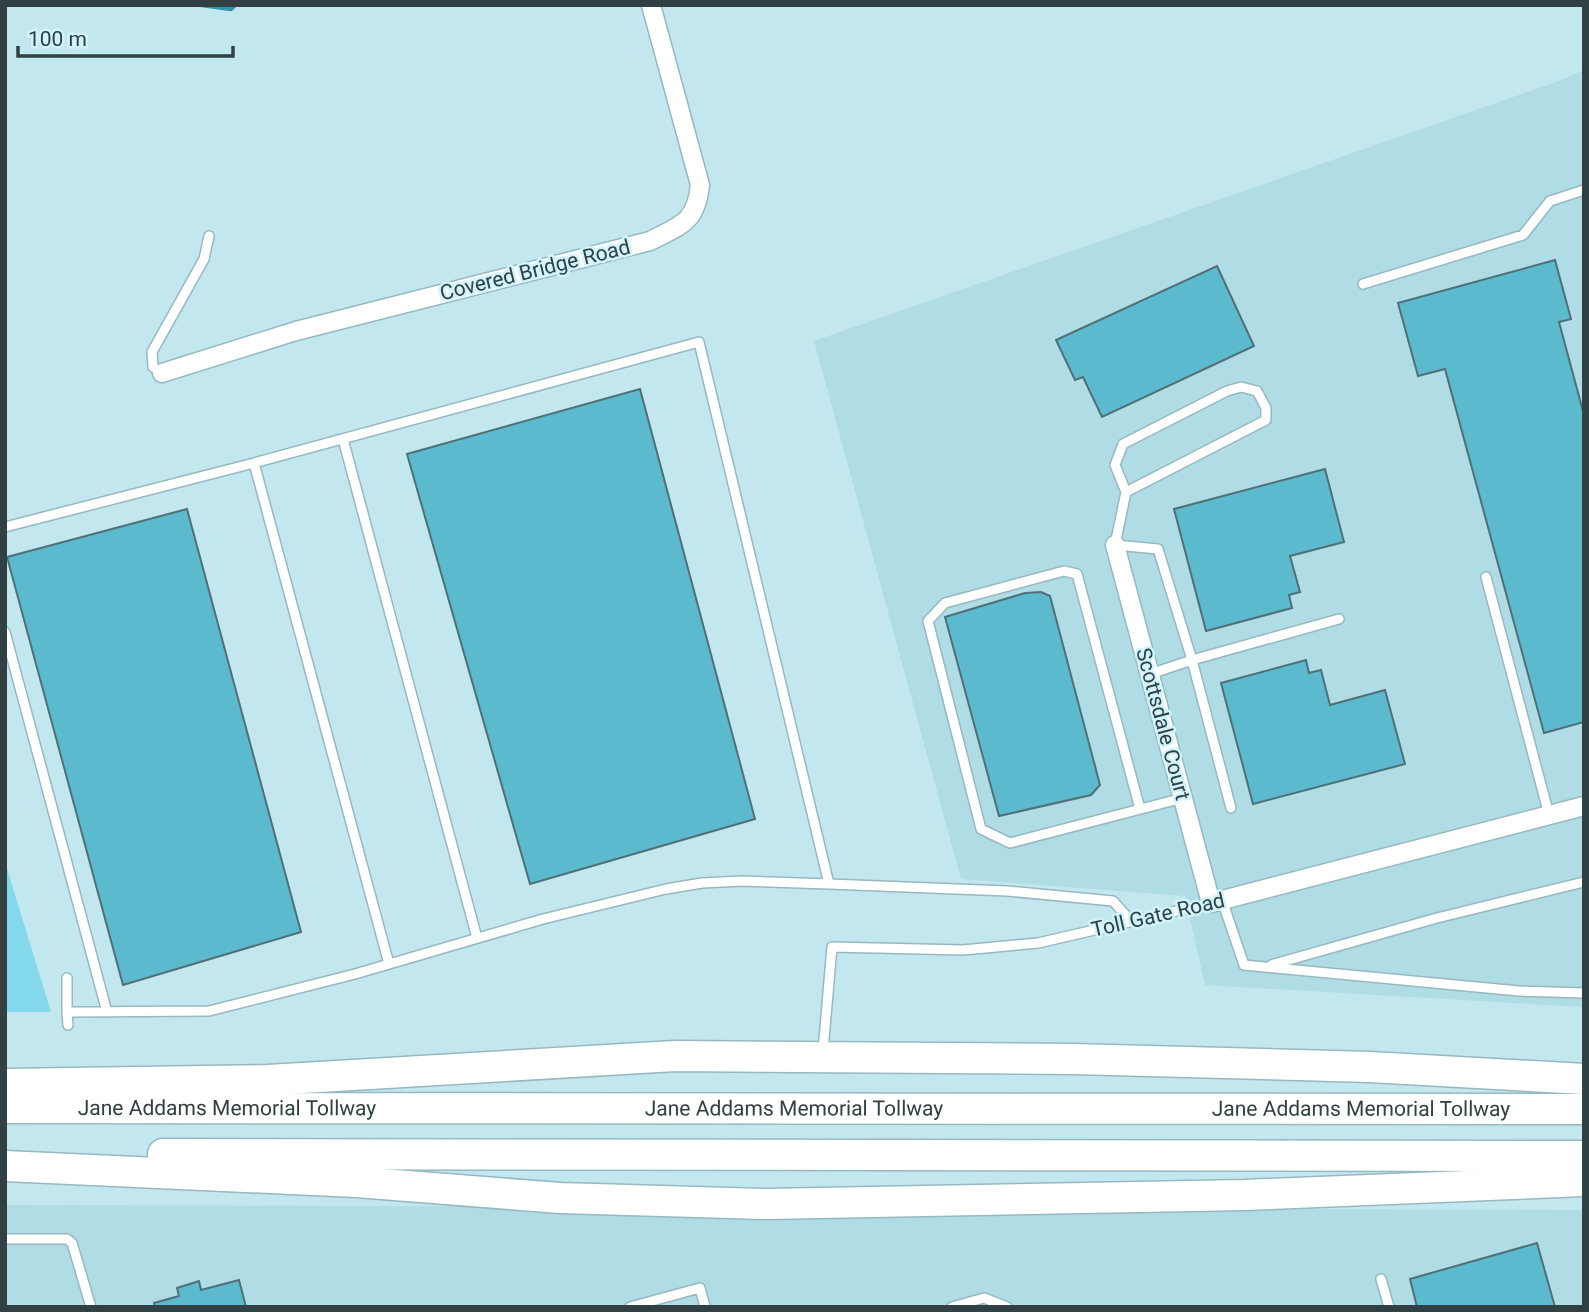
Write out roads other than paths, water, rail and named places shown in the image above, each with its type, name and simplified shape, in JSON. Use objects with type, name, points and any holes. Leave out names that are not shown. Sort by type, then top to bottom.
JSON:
[{"type":"highway","points":[[5,1084],[268,1080],[675,1056],[1073,1059],[1370,1067],[1584,1079]]},
{"type":"highway","name":"Jane Addams Memorial Tollway","points":[[5,1108],[1584,1109]]},
{"type":"highway","points":[[5,1154],[1584,1156]]},
{"type":"highway","points":[[5,1166],[356,1182],[560,1198],[767,1204],[1245,1195],[1584,1181]]},
{"type":"street","name":"Covered Bridge Road","points":[[162,373],[296,331],[650,241],[690,220],[698,204],[700,185],[651,5]]},
{"type":"street","name":"Scottsdale Court","points":[[1115,545],[1183,798],[1217,901]]},
{"type":"street","name":"Toll Gate Road","points":[[1217,901],[1584,806]]},
{"type":"lane","points":[[1363,284],[1523,235],[1550,201],[1584,190]]},
{"type":"lane","points":[[162,373],[153,367],[152,352],[204,259],[209,236]]},
{"type":"lane","points":[[5,527],[254,463],[699,342],[829,884]]},
{"type":"lane","points":[[1126,492],[1266,420],[1266,408],[1257,391],[1241,387],[1227,391],[1123,444],[1115,465],[1126,492],[1115,545],[1158,549],[1192,660],[1231,808]]},
{"type":"lane","points":[[343,439],[477,938]]},
{"type":"lane","points":[[254,463],[389,964]]},
{"type":"lane","points":[[1140,809],[1077,574],[1064,570],[945,603],[928,621],[981,829],[1010,844],[1183,798]]},
{"type":"lane","points":[[1486,577],[1549,815]]},
{"type":"lane","points":[[1150,674],[1339,619]]},
{"type":"lane","points":[[5,632],[107,1012]]},
{"type":"lane","points":[[68,1012],[209,1011],[666,889],[742,881],[1007,891],[1113,901],[1131,921]]},
{"type":"lane","points":[[1264,967],[1437,918],[1584,882]]},
{"type":"lane","points":[[1217,901],[1244,965],[1519,991],[1584,993]]},
{"type":"lane","name":"Toll Gate Road","points":[[823,1057],[832,947],[963,950],[1038,943],[1217,901]]},
{"type":"lane","points":[[67,978],[68,1025]]},
{"type":"lane","points":[[5,1239],[67,1239],[72,1243],[91,1307]]},
{"type":"lane","points":[[1381,1279],[1389,1307]]},
{"type":"lane","points":[[630,1307],[700,1289],[705,1307]]},
{"type":"lane","points":[[952,1307],[984,1298],[1007,1307]]},
{"type":"waterway","points":[[202,5],[231,9],[235,5]]}]
